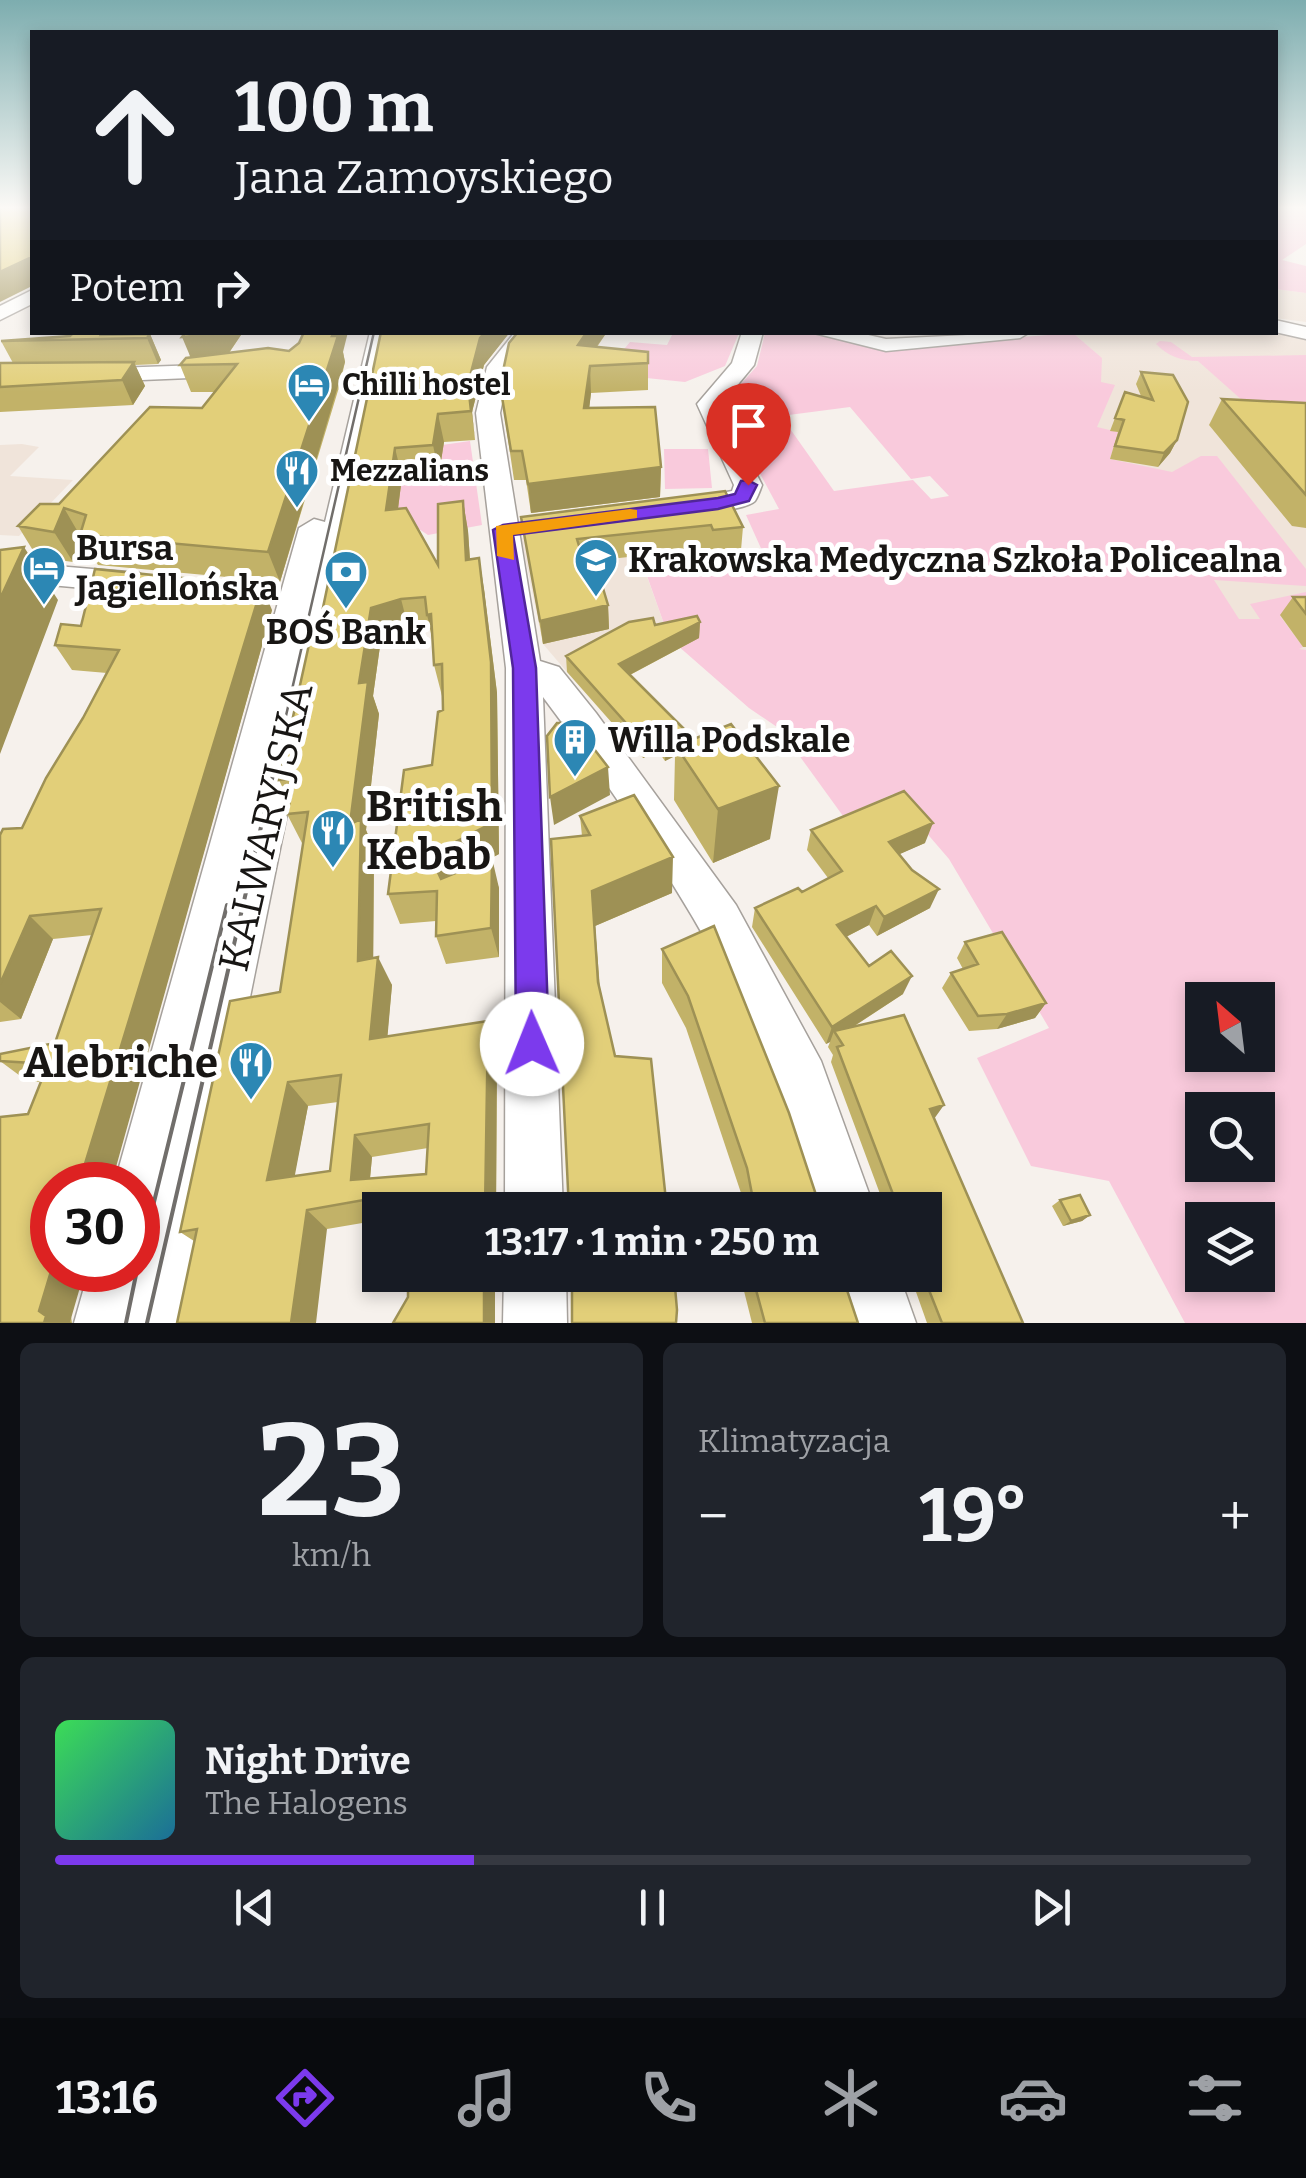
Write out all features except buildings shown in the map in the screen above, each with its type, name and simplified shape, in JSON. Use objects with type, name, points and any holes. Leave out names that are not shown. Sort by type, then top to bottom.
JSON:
[{"type":"street","points":[[0,314],[30,297]]},
{"type":"street","points":[[1278,327],[1306,333]]},
{"type":"street","name":"KALWARYJSKA","points":[[152,1323],[296,680],[312,648],[294,595],[325,502],[363,335]]},
{"type":"street","name":"KALWARYJSKA","points":[[149,1162],[294,595],[379,335]]},
{"type":"street","points":[[524,335],[498,367],[488,413],[524,668],[534,1192]]},
{"type":"street","points":[[662,510],[743,498],[748,485],[709,404],[743,365],[752,335]]},
{"type":"street","points":[[835,335],[886,345],[989,335]]},
{"type":"street","points":[[0,380],[245,369]]},
{"type":"street","points":[[503,530],[538,526]]},
{"type":"street","points":[[1,598],[53,574],[168,586]]},
{"type":"street","points":[[524,668],[546,676],[642,796],[699,883],[802,1081],[840,1192]]},
{"type":"street","points":[[106,1323],[114,1292]]},
{"type":"street","points":[[535,1292],[536,1323]]},
{"type":"street","points":[[874,1292],[884,1323]]},
{"type":"shaded area","points":[[1278,268],[1306,268],[1306,293],[1278,289]]},
{"type":"shaded area","points":[[1278,289],[1306,293],[1306,322],[1278,318]]},
{"type":"shaded area","points":[[1278,332],[1306,338],[1306,650],[1236,647],[1080,419],[1097,354],[1075,335],[1278,335]]},
{"type":"shaded area","points":[[672,335],[738,335],[725,366],[685,382],[627,376],[620,354],[630,342],[667,345]]},
{"type":"shaded area","points":[[765,335],[818,335],[888,348],[1075,335],[1102,358],[1101,382],[1115,385],[1097,427],[1118,432],[1110,459],[1172,472],[1201,456],[1217,456],[1306,569],[1306,586],[1214,580],[1239,619],[1260,619],[1250,604],[1306,592],[1306,616],[1280,616],[1303,647],[1299,649],[1306,650],[1306,1323],[1185,1323],[1109,1181],[1031,1166],[977,1058],[1049,1028],[949,859],[893,794],[843,816],[780,729],[749,708],[669,638],[646,573],[764,555],[746,515],[779,509],[723,404],[757,366]],"holes":[[[850,407],[911,479],[930,476],[949,496],[931,499],[913,480],[834,491],[781,416]]]},
{"type":"shaded area","points":[[1171,342],[1192,357],[1306,355],[1306,404],[1243,401],[1198,361],[1170,355],[1156,344]]},
{"type":"shaded area","points":[[470,441],[482,525],[428,535],[387,508],[398,506],[397,478],[439,474],[442,445]]},
{"type":"shaded area","points":[[0,445],[39,447],[10,476],[73,480],[19,536],[0,535]]},
{"type":"shaded area","points":[[664,449],[708,449],[712,488],[665,489]]},
{"type":"shaded area","name":"Krakowska Medyczna Szkoła Policealna","points":[[629,526],[669,638],[604,652],[567,672],[543,644],[521,538]]},
{"type":"tram line","points":[[274,768],[373,335]]},
{"type":"tram line","points":[[147,1323],[275,766]]},
{"type":"tram line","points":[[160,1178],[227,905]]},
{"type":"tram line","points":[[126,1323],[132,1292]]},
{"type":"slow traffic","points":[[507,556],[503,530],[630,514]]},
{"type":"place","name":"Chilli hostel","points":[[309,423]]},
{"type":"place","name":"Mezzalians","points":[[297,509]]},
{"type":"place","name":"Krakowska Medyczna Szkoła Policealna","points":[[596,598]]},
{"type":"place","name":"Bursa Jagiellońska","points":[[44,606]]},
{"type":"place","name":"BOŚ Bank","points":[[346,610]]},
{"type":"place","name":"Willa Podskale","points":[[575,778]]},
{"type":"place","name":"British Kebab","points":[[333,869]]},
{"type":"place","name":"Alebriche","points":[[251,1101]]},
{"type":"route","points":[[532,1044],[524,668],[503,530],[718,504],[743,498],[748,485]]}]
